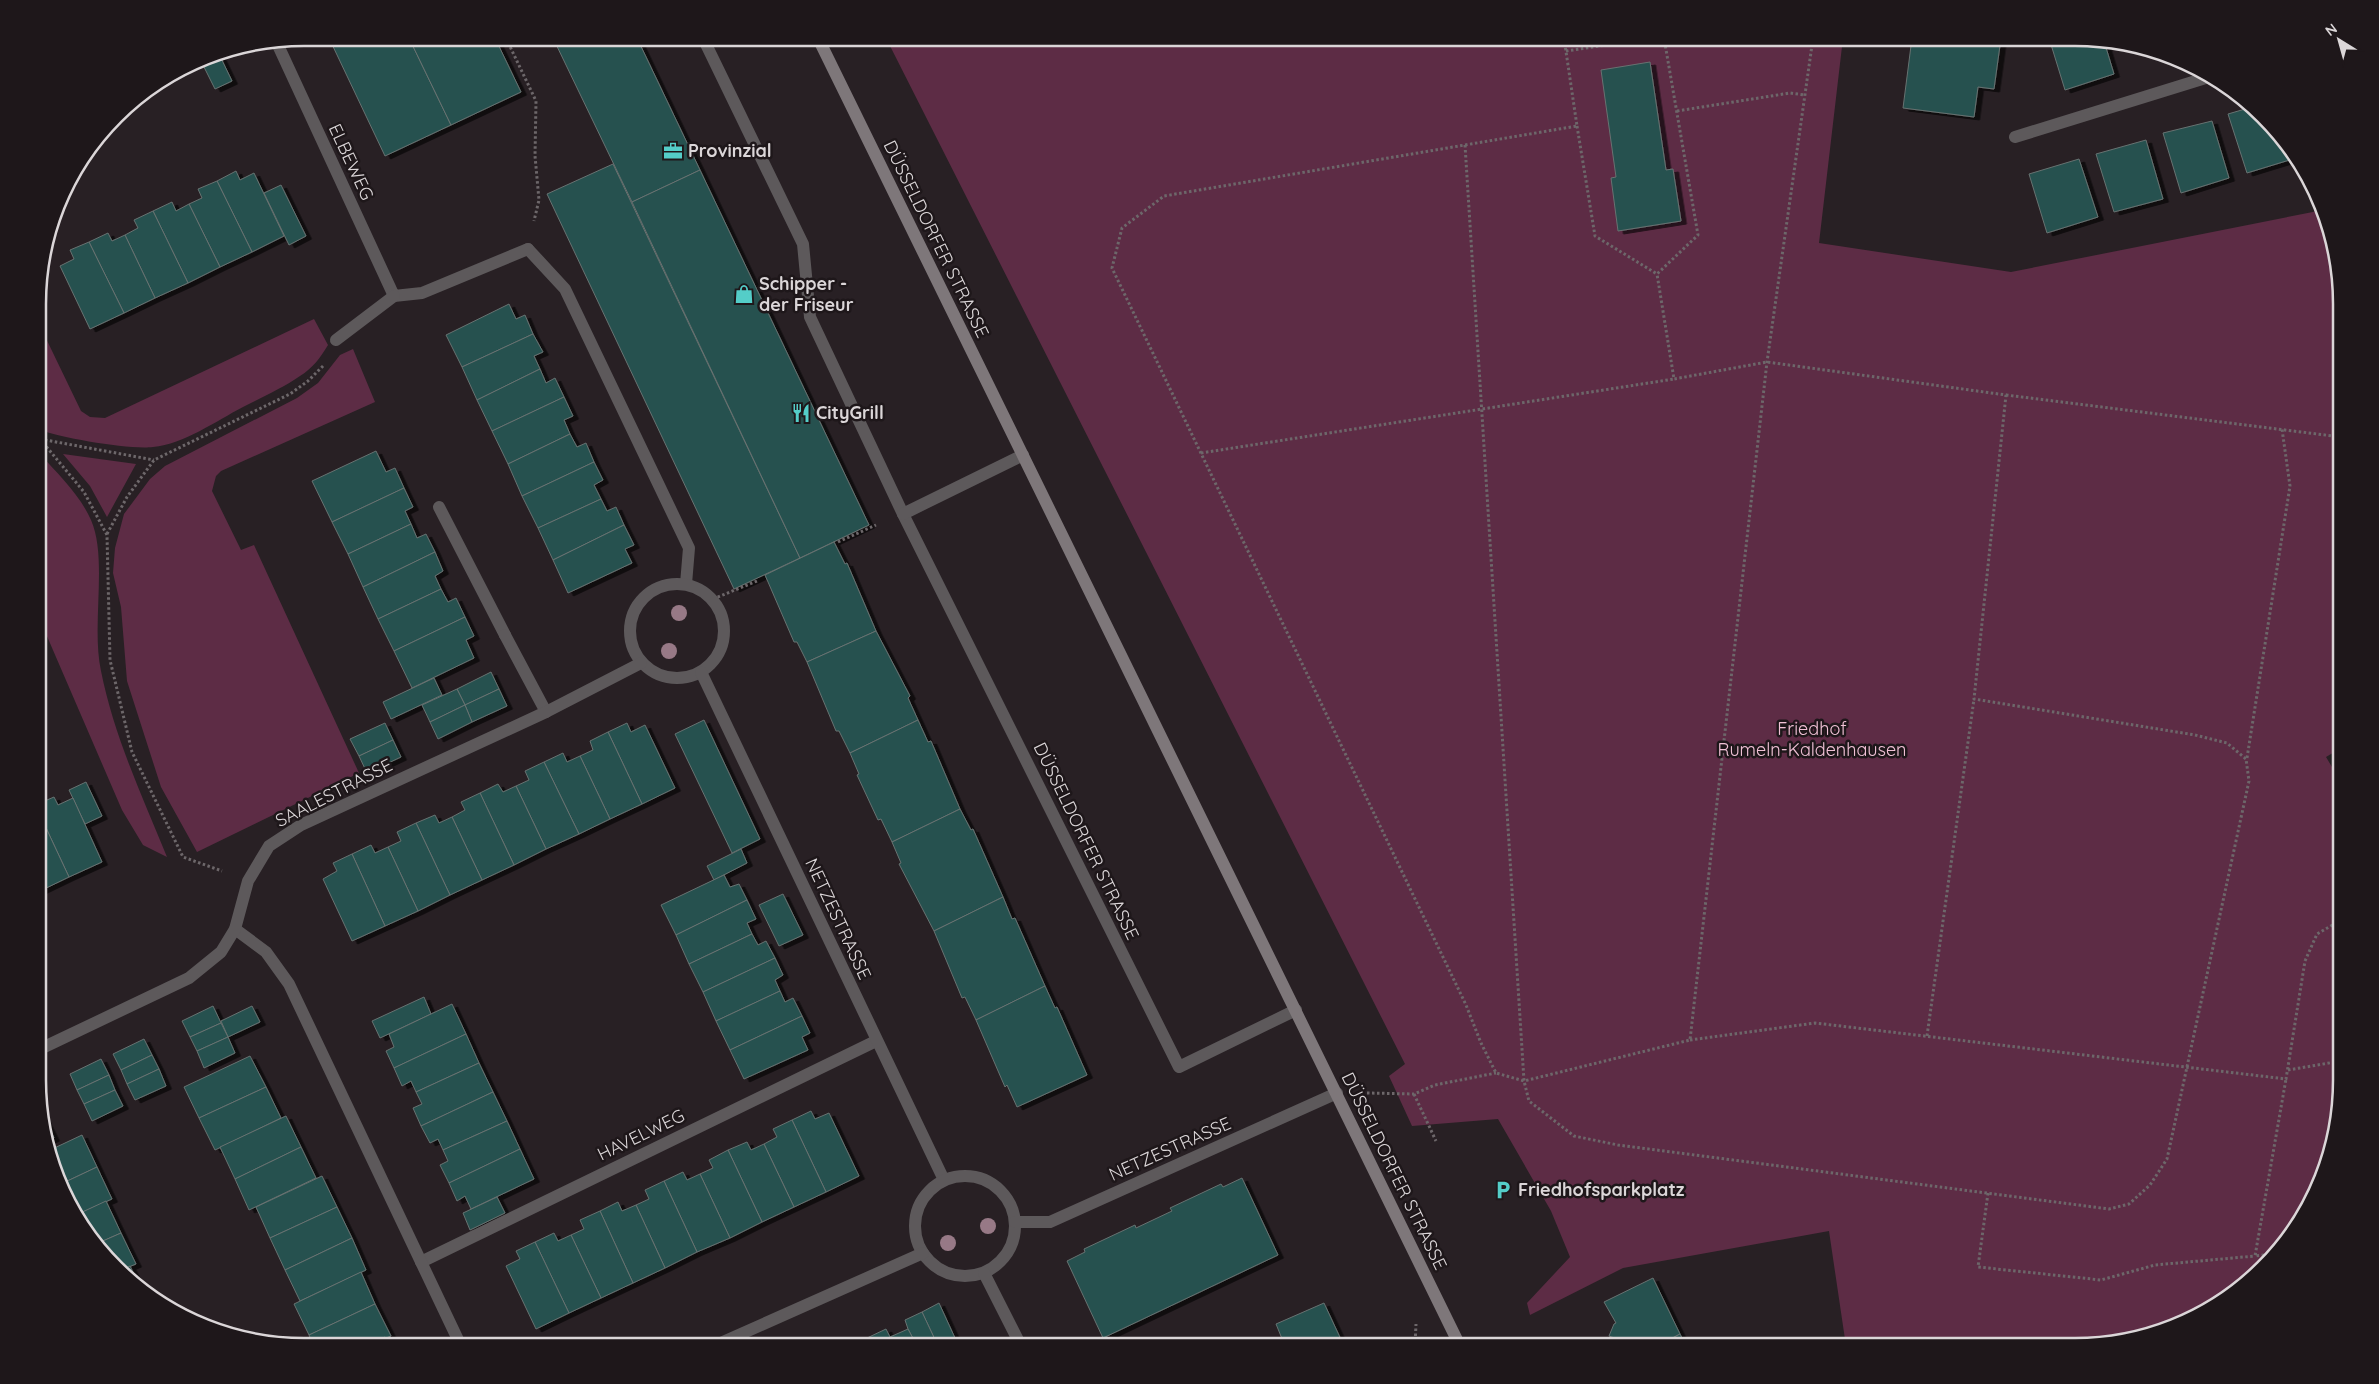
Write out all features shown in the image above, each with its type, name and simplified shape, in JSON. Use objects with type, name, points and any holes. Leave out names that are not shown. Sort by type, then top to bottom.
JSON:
[{"type":"main road","name":"DÜSSELDORFER STRASSE","points":[[822,46],[1456,1338]]},
{"type":"street","name":"DÜSSELDORFER STRASSE","points":[[707,46],[803,244],[810,317],[903,514],[1179,1067],[1296,1010]]},
{"type":"street","name":"ELBEWEG","points":[[279,48],[394,296]]},
{"type":"street","points":[[2015,137],[2201,79]]},
{"type":"street","points":[[336,340],[394,296],[422,292],[528,249],[565,289],[689,548],[686,584]]},
{"type":"street","points":[[903,514],[1023,455]]},
{"type":"street","points":[[439,508],[546,712]]},
{"type":"street","points":[[668,584],[686,584],[700,588],[713,599],[724,624],[724,642],[716,658],[701,672],[681,679],[660,676],[641,663],[630,641],[631,615],[643,596],[668,584]]},
{"type":"street","name":"SAALESTRASSE","points":[[46,1046],[189,978],[221,952],[235,929],[248,881],[269,846],[301,825],[546,712],[641,663]]},
{"type":"street","name":"NETZESTRASSE","points":[[701,672],[944,1180]]},
{"type":"street","points":[[235,929],[266,952],[289,984],[457,1338]]},
{"type":"street","name":"HAVELWEG","points":[[422,1262],[876,1040]]},
{"type":"street","name":"NETZESTRASSE","points":[[1016,1222],[1050,1222],[1337,1093]]},
{"type":"street","points":[[960,1175],[976,1176],[991,1182],[1004,1192],[1012,1207],[1016,1222],[1014,1238],[1008,1253],[984,1273],[967,1276],[950,1274],[934,1266],[923,1254],[916,1237],[914,1220],[920,1203],[930,1189],[944,1180],[960,1175]]},
{"type":"street","points":[[732,1338],[923,1254]]},
{"type":"street","points":[[984,1273],[1017,1338]]},
{"type":"path","points":[[510,46],[536,101],[535,156],[539,200],[528,249]]},
{"type":"path","points":[[1565,46],[1595,236],[1657,274],[1674,379]]},
{"type":"path","points":[[1566,51],[1600,46]]},
{"type":"path","points":[[1657,274],[1698,235],[1665,46]]},
{"type":"path","points":[[1690,1040],[1767,362],[1812,46]]},
{"type":"path","points":[[1676,111],[1790,93],[1805,95]]},
{"type":"path","points":[[1496,1073],[1481,1043],[1466,1005],[1112,268],[1122,228],[1164,196],[1577,126]]},
{"type":"path","points":[[1465,146],[1480,409],[1524,1081],[1529,1101],[1574,1136],[1618,1145],[2109,1209],[2129,1204],[2150,1186],[2167,1159],[2249,781],[2246,759],[2290,486],[2282,428]]},
{"type":"path","points":[[107,535],[127,497],[154,460],[290,394],[308,381],[327,363],[336,340]]},
{"type":"path","points":[[1201,453],[1674,379],[1767,362],[2006,395],[2333,435]]},
{"type":"path","points":[[1927,1036],[1974,699],[2006,395]]},
{"type":"path","points":[[46,440],[154,460]]},
{"type":"path","points":[[46,446],[84,492],[107,535],[110,660],[132,752],[183,857],[248,881]]},
{"type":"path","points":[[838,542],[903,514]]},
{"type":"path","points":[[713,599],[757,581]]},
{"type":"path","points":[[1974,699],[2195,735],[2227,743],[2246,759]]},
{"type":"path","points":[[2255,1256],[2305,961],[2317,934],[2333,925]]},
{"type":"path","points":[[1337,1093],[1414,1094],[1435,1085],[1496,1073],[1524,1081],[1690,1040],[1815,1023],[2286,1079]]},
{"type":"path","points":[[2288,1070],[2333,1062]]},
{"type":"path","points":[[1414,1094],[1436,1141]]},
{"type":"path","points":[[1988,1193],[1978,1267],[2101,1280],[2155,1266],[2264,1255]]},
{"type":"green space","name":"Friedhof Rumeln-Kaldenhausen","points":[[890,46],[1842,46],[1819,243],[2011,272],[2315,212],[2328,254],[2333,305],[2333,753],[2326,757],[2333,769],[2333,1079],[2331,1113],[2319,1162],[2298,1209],[2269,1250],[2245,1274],[2218,1294],[2189,1311],[2141,1329],[2108,1336],[2074,1338],[1845,1338],[1829,1231],[1623,1268],[1530,1315],[1527,1303],[1570,1257],[1551,1211],[1498,1119],[1412,1126],[1389,1076],[1405,1064]]},
{"type":"green space","points":[[314,319],[328,345],[309,370],[280,388],[200,431],[165,445],[129,447],[79,440],[46,432],[46,338],[81,411],[90,417],[105,418]]},
{"type":"green space","points":[[353,349],[375,402],[221,471],[216,476],[212,491],[241,550],[254,545],[359,773],[197,852],[161,787],[127,681],[121,607],[113,573],[115,548],[124,514],[150,479],[165,466],[297,398],[318,383],[340,355]]},
{"type":"green space","points":[[63,454],[136,464],[107,517],[90,486]]},
{"type":"green space","points":[[46,461],[75,493],[91,520],[96,536],[99,573],[98,653],[101,671],[121,742],[167,857],[143,845],[122,810],[46,634]]},
{"type":"building","points":[[333,46],[413,46],[451,125],[385,156]]},
{"type":"building","points":[[413,46],[499,46],[521,92],[451,125]]},
{"type":"building","points":[[557,46],[641,46],[700,170],[632,202]]},
{"type":"building","points":[[1911,46],[2000,46],[1994,89],[1978,87],[1974,117],[1903,108]]},
{"type":"building","points":[[2051,46],[2106,48],[2114,74],[2065,90]]},
{"type":"building","points":[[222,60],[232,81],[215,89],[204,67]]},
{"type":"building","points":[[1650,62],[1666,170],[1673,169],[1681,221],[1618,231],[1611,178],[1616,177],[1601,70]]},
{"type":"building","points":[[2244,109],[2269,134],[2288,160],[2247,173],[2228,114]]},
{"type":"building","points":[[2212,121],[2229,178],[2181,193],[2163,133]]},
{"type":"building","points":[[2146,140],[2163,199],[2114,212],[2096,154]]},
{"type":"building","points":[[2079,159],[2098,217],[2047,233],[2029,174]]},
{"type":"building","points":[[613,164],[800,558],[734,589],[547,194]]},
{"type":"building","points":[[700,170],[869,525],[800,558],[632,202]]},
{"type":"building","points":[[236,171],[240,180],[254,173],[284,236],[252,252],[217,181]]},
{"type":"building","points":[[217,181],[252,252],[220,267],[189,204],[202,198],[198,189]]},
{"type":"building","points":[[281,185],[306,236],[289,245],[264,193]]},
{"type":"building","points":[[172,202],[176,211],[189,204],[220,267],[188,283],[153,211]]},
{"type":"building","points":[[153,211],[188,283],[155,298],[125,235],[138,228],[134,220]]},
{"type":"building","points":[[108,233],[112,241],[125,235],[155,298],[124,313],[89,242]]},
{"type":"building","points":[[89,242],[124,313],[90,329],[60,266],[74,259],[70,250]]},
{"type":"building","points":[[509,304],[516,319],[525,315],[533,334],[462,367],[446,335]]},
{"type":"building","points":[[533,334],[543,352],[534,356],[540,369],[477,400],[462,367]]},
{"type":"building","points":[[540,369],[546,383],[555,378],[564,397],[492,431],[477,400]]},
{"type":"building","points":[[564,397],[573,416],[564,420],[570,434],[508,464],[492,431]]},
{"type":"building","points":[[570,434],[577,447],[586,443],[594,462],[522,496],[508,464]]},
{"type":"building","points":[[376,451],[386,472],[395,468],[404,488],[332,522],[312,481]]},
{"type":"building","points":[[594,462],[603,480],[594,485],[601,499],[538,528],[522,496]]},
{"type":"building","points":[[404,488],[413,507],[405,511],[411,524],[348,554],[332,522]]},
{"type":"building","points":[[601,499],[607,511],[616,507],[624,525],[553,560],[538,528]]},
{"type":"building","points":[[411,524],[417,538],[426,534],[435,552],[363,587],[348,554]]},
{"type":"building","points":[[624,525],[634,545],[625,549],[632,563],[568,593],[553,560]]},
{"type":"building","points":[[834,542],[845,564],[847,563],[876,631],[807,662],[797,642],[794,642],[765,575]]},
{"type":"building","points":[[435,552],[443,571],[435,576],[441,589],[378,619],[363,587]]},
{"type":"building","points":[[441,589],[448,602],[456,598],[465,617],[394,651],[378,619]]},
{"type":"building","points":[[465,617],[474,636],[466,640],[474,658],[412,688],[394,651]]},
{"type":"building","points":[[876,631],[910,696],[908,698],[918,720],[850,753],[839,731],[836,731],[807,662]]},
{"type":"building","points":[[491,672],[499,689],[465,705],[457,689]]},
{"type":"building","points":[[434,678],[442,695],[391,719],[383,702]]},
{"type":"building","points":[[457,689],[465,705],[430,722],[422,705]]},
{"type":"building","points":[[499,689],[507,706],[472,722],[465,705]]},
{"type":"building","points":[[465,705],[472,722],[438,739],[430,722]]},
{"type":"building","points":[[704,720],[760,839],[732,853],[675,734]]},
{"type":"building","points":[[918,720],[928,742],[931,741],[960,809],[892,842],[881,819],[878,820],[857,775],[859,774],[850,753]]},
{"type":"building","points":[[385,723],[393,740],[359,756],[350,739]]},
{"type":"building","points":[[627,723],[631,732],[645,725],[675,788],[642,804],[608,732]]},
{"type":"building","points":[[608,732],[642,804],[610,819],[580,756],[593,750],[590,741]]},
{"type":"building","points":[[393,740],[401,757],[367,773],[359,756]]},
{"type":"building","points":[[563,753],[567,762],[580,756],[610,819],[579,834],[544,762]]},
{"type":"building","points":[[544,762],[579,834],[546,849],[516,786],[529,780],[525,771]]},
{"type":"building","points":[[86,782],[102,816],[85,824],[69,790]]},
{"type":"building","points":[[498,784],[503,792],[516,786],[546,849],[514,865],[480,793]]},
{"type":"building","points":[[480,793],[514,865],[482,880],[452,817],[465,810],[461,802]]},
{"type":"building","points":[[54,797],[58,805],[73,798],[102,862],[69,877],[46,828],[46,800]]},
{"type":"building","points":[[960,809],[971,830],[973,829],[1003,897],[934,931],[899,864],[901,863],[892,842]]},
{"type":"building","points":[[435,815],[439,823],[452,817],[482,880],[450,895],[416,823]]},
{"type":"building","points":[[416,823],[450,895],[418,911],[388,847],[401,841],[397,832]]},
{"type":"building","points":[[46,828],[69,877],[46,888]]},
{"type":"building","points":[[371,845],[375,853],[388,847],[418,911],[385,926],[352,854]]},
{"type":"building","points":[[741,849],[747,863],[714,880],[707,866]]},
{"type":"building","points":[[352,854],[385,926],[352,941],[323,879],[337,871],[333,863]]},
{"type":"building","points":[[724,875],[730,887],[739,884],[747,900],[676,935],[661,905]]},
{"type":"building","points":[[783,894],[803,935],[779,946],[759,905]]},
{"type":"building","points":[[1003,897],[1012,919],[1015,918],[1045,986],[976,1020],[965,997],[962,998],[934,931]]},
{"type":"building","points":[[747,900],[756,919],[747,923],[752,934],[689,964],[676,935]]},
{"type":"building","points":[[752,934],[758,945],[766,941],[775,958],[703,992],[689,964]]},
{"type":"building","points":[[775,958],[783,975],[775,980],[780,991],[716,1021],[703,992]]},
{"type":"building","points":[[1045,986],[1055,1008],[1057,1007],[1087,1075],[1017,1107],[1007,1085],[1005,1087],[976,1020]]},
{"type":"building","points":[[780,991],[785,1002],[793,998],[802,1016],[730,1050],[716,1021]]},
{"type":"building","points":[[424,997],[431,1014],[380,1038],[372,1021]]},
{"type":"building","points":[[452,1004],[466,1034],[394,1068],[386,1051],[394,1047],[389,1034]]},
{"type":"building","points":[[213,1006],[221,1023],[190,1037],[182,1021]]},
{"type":"building","points":[[252,1006],[260,1022],[228,1037],[221,1021]]},
{"type":"building","points":[[802,1016],[810,1033],[802,1037],[808,1050],[744,1079],[730,1050]]},
{"type":"building","points":[[221,1023],[228,1037],[197,1051],[190,1037]]},
{"type":"building","points":[[466,1034],[479,1063],[416,1092],[411,1081],[402,1086],[394,1068]]},
{"type":"building","points":[[228,1037],[235,1053],[204,1068],[197,1051]]},
{"type":"building","points":[[144,1039],[152,1055],[121,1070],[113,1054]]},
{"type":"building","points":[[152,1055],[159,1069],[127,1084],[121,1070]]},
{"type":"building","points":[[250,1056],[266,1087],[199,1118],[184,1087]]},
{"type":"building","points":[[101,1059],[109,1075],[77,1090],[70,1074]]},
{"type":"building","points":[[479,1063],[493,1092],[421,1126],[413,1108],[422,1104],[416,1092]]},
{"type":"building","points":[[159,1069],[166,1086],[135,1100],[127,1084]]},
{"type":"building","points":[[109,1075],[115,1090],[84,1104],[77,1090]]},
{"type":"building","points":[[266,1087],[281,1118],[215,1150],[199,1118]]},
{"type":"building","points":[[115,1090],[123,1106],[92,1121],[84,1104]]},
{"type":"building","points":[[493,1092],[507,1121],[443,1150],[438,1139],[430,1143],[421,1126]]},
{"type":"building","points":[[811,1111],[815,1119],[829,1113],[859,1176],[826,1192],[792,1120]]},
{"type":"building","points":[[286,1116],[301,1147],[235,1179],[220,1147]]},
{"type":"building","points":[[792,1120],[826,1192],[794,1207],[764,1144],[777,1137],[773,1129]]},
{"type":"building","points":[[507,1121],[520,1149],[449,1183],[440,1165],[448,1161],[443,1150]]},
{"type":"building","points":[[82,1135],[97,1167],[67,1181],[55,1147]]},
{"type":"building","points":[[747,1142],[751,1150],[764,1144],[794,1207],[762,1222],[728,1150]]},
{"type":"building","points":[[301,1147],[316,1178],[249,1210],[235,1179]]},
{"type":"building","points":[[520,1149],[534,1179],[471,1209],[465,1196],[457,1201],[449,1183]]},
{"type":"building","points":[[728,1150],[762,1222],[730,1238],[700,1174],[713,1168],[709,1160]]},
{"type":"building","points":[[97,1167],[112,1199],[83,1212],[67,1181]]},
{"type":"building","points":[[683,1172],[687,1180],[700,1174],[730,1238],[697,1252],[664,1181]]},
{"type":"building","points":[[322,1176],[337,1207],[270,1238],[256,1207]]},
{"type":"building","points":[[1242,1178],[1278,1255],[1103,1338],[1067,1261],[1085,1252],[1084,1249],[1135,1225],[1136,1228],[1172,1211],[1170,1208],[1221,1184],[1223,1187]]},
{"type":"building","points":[[664,1181],[697,1252],[665,1268],[636,1205],[649,1199],[645,1190]]},
{"type":"building","points":[[497,1197],[505,1213],[470,1230],[463,1213]]},
{"type":"building","points":[[106,1201],[121,1233],[103,1241],[83,1212]]},
{"type":"building","points":[[618,1202],[622,1211],[636,1205],[665,1268],[633,1283],[600,1211]]},
{"type":"building","points":[[337,1207],[352,1238],[285,1270],[270,1238]]},
{"type":"building","points":[[600,1211],[633,1283],[601,1298],[571,1235],[584,1229],[580,1220]]},
{"type":"building","points":[[121,1233],[136,1264],[128,1268],[103,1241]]},
{"type":"building","points":[[554,1233],[558,1241],[571,1235],[601,1298],[569,1313],[535,1242]]},
{"type":"building","points":[[352,1238],[366,1270],[300,1301],[285,1270]]},
{"type":"building","points":[[535,1242],[569,1313],[536,1329],[506,1266],[520,1259],[516,1251]]},
{"type":"building","points":[[361,1272],[375,1304],[309,1335],[294,1304]]},
{"type":"building","points":[[1653,1278],[1680,1334],[1672,1338],[1614,1338],[1609,1336],[1616,1323],[1604,1302]]},
{"type":"building","points":[[939,1303],[955,1338],[934,1338],[922,1312]]},
{"type":"building","points":[[1324,1303],[1340,1338],[1282,1338],[1276,1324]]},
{"type":"building","points":[[375,1304],[391,1336],[386,1338],[310,1338],[309,1335]]},
{"type":"building","points":[[922,1312],[934,1338],[913,1338],[905,1320]]},
{"type":"building","points":[[886,1329],[890,1337],[908,1329],[913,1338],[867,1338]]},
{"type":"building","points":[[1680,1334],[1682,1338],[1672,1338]]},
{"type":"place","name":"Provinzial","points":[[673,151]]},
{"type":"place","name":"Schipper - der Friseur","points":[[744,294]]},
{"type":"place","name":"CityGrill","points":[[801,413]]},
{"type":"place","name":"Friedhofsparkplatz","points":[[1503,1190]]}]
